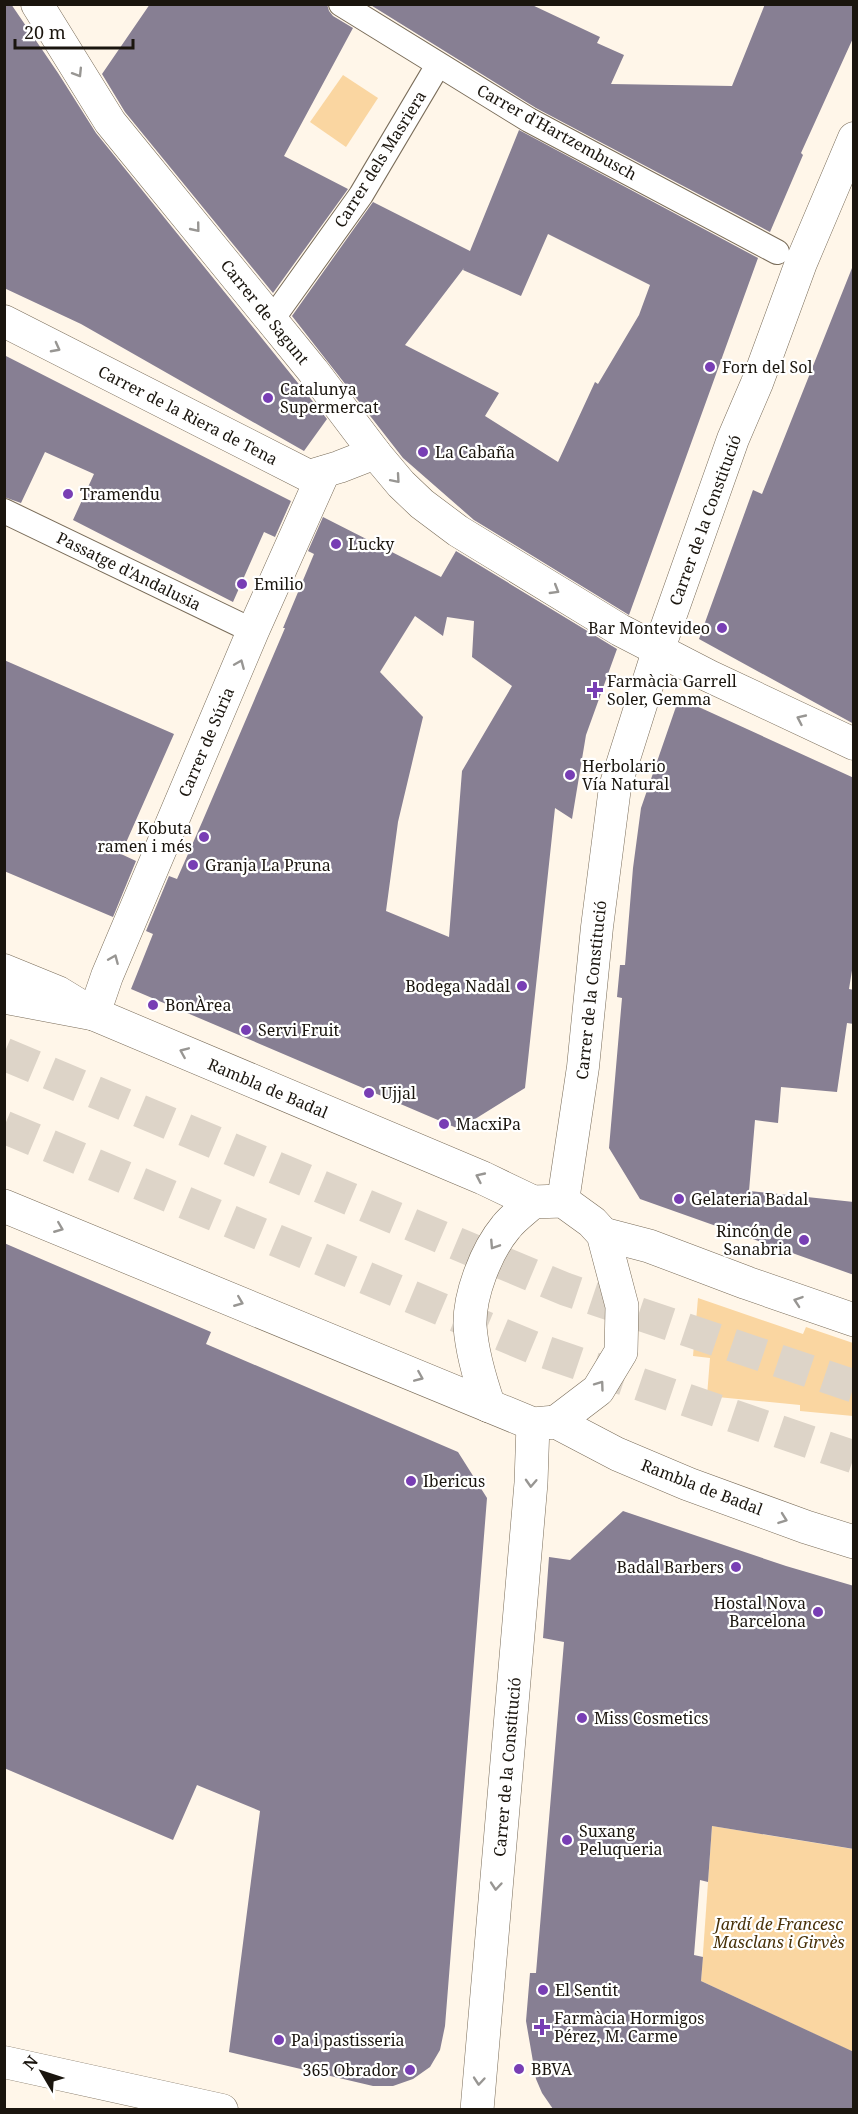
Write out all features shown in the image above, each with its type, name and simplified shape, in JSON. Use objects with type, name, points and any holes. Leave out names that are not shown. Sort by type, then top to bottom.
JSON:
[{"type":"street","name":"Carrer de Sagunt","points":[[37,4],[110,122],[314,371],[375,453],[401,484],[422,504],[458,531],[620,630],[658,651],[854,744]]},
{"type":"street","name":"Carrer d'Hartzembusch","points":[[341,4],[529,120],[777,252]]},
{"type":"street","name":"Carrer dels Masriera","points":[[278,311],[361,195],[438,65]]},
{"type":"street","name":"Carrer de la Constitució","points":[[548,1201],[583,1067],[597,927],[615,787],[658,651],[733,439],[757,383],[801,263],[854,138]]},
{"type":"street","name":"Carrer de la Riera de Tena","points":[[4,321],[309,476],[375,453]]},
{"type":"street","name":"Carrer de Súria","points":[[94,1014],[107,976],[253,631],[324,471]]},
{"type":"street","name":"Passatge d'Andalusia","points":[[4,511],[253,631]]},
{"type":"street","name":"Rambla de Badal","points":[[4,970],[57,992],[94,1014],[473,1174],[548,1201],[592,1222],[603,1234],[649,1246],[854,1320]]},
{"type":"street","points":[[4,997],[94,1014]]},
{"type":"street","points":[[489,1406],[478,1372],[470,1324],[477,1282],[489,1253],[506,1227],[548,1201]]},
{"type":"street","name":"Rambla de Badal","points":[[4,1206],[489,1406],[544,1423],[688,1484],[854,1542]]},
{"type":"street","points":[[544,1423],[598,1390],[621,1352],[622,1306],[603,1234]]},
{"type":"street","name":"Carrer de la Constitució","points":[[477,2109],[531,1483],[544,1423]]},
{"type":"street","points":[[4,2062],[222,2109]]},
{"type":"green space","points":[[343,75],[378,98],[346,147],[310,122]]},
{"type":"green space","points":[[698,1298],[803,1334],[806,1327],[853,1343],[853,1416],[800,1411],[800,1405],[707,1396],[710,1358],[693,1356]]},
{"type":"green space","name":"Jardí de Francesc Masclans i Girvès","points":[[712,1826],[853,1849],[853,2052],[701,1981]]},
{"type":"building","points":[[4,4],[11,4],[96,133],[327,419],[304,451],[81,324],[4,288]]},
{"type":"building","points":[[150,4],[327,4],[333,16],[353,28],[284,156],[348,189],[273,293],[125,112],[102,74]]},
{"type":"building","points":[[369,4],[530,4],[600,37],[597,43],[624,55],[611,84],[732,86],[765,4],[854,4],[854,36],[801,153],[803,155],[770,232],[536,108]]},
{"type":"building","points":[[519,130],[758,258],[629,615],[474,520],[403,458],[292,316],[373,202],[470,251]],"holes":[[[548,234],[650,285],[639,315],[598,384],[595,382],[558,462],[485,416],[499,393],[405,345],[464,268],[463,270],[521,296]]]},
{"type":"building","points":[[852,268],[854,268],[854,724],[699,639],[753,490],[762,494]]},
{"type":"building","points":[[4,355],[291,501],[275,537],[264,532],[233,602],[73,520],[94,474],[45,452],[21,503],[4,497]]},
{"type":"building","points":[[323,517],[441,577],[456,551],[617,649],[586,735],[572,819],[555,808],[525,1088],[459,1129],[131,989],[153,934],[146,931],[169,876],[177,879],[285,628],[283,628],[314,554],[308,551]],"holes":[[[415,616],[443,636],[447,617],[474,621],[472,657],[512,686],[462,771],[449,937],[386,911],[398,822],[423,717],[380,672]]]},
{"type":"building","points":[[4,660],[174,734],[121,854],[136,861],[113,917],[4,871]]},
{"type":"building","points":[[679,698],[854,778],[854,958],[849,989],[854,990],[854,1024],[847,1023],[837,1092],[781,1087],[778,1123],[755,1120],[749,1191],[854,1202],[854,1275],[640,1199],[609,1148],[622,998],[617,997],[620,965],[625,965],[633,868],[641,808]]},
{"type":"building","points":[[4,1243],[211,1332],[206,1344],[458,1452],[487,1498],[445,2026],[440,2050],[430,2067],[413,2079],[393,2086],[373,2086],[229,2052],[260,1811],[197,1785],[173,1840],[4,1768]]},
{"type":"building","points":[[623,1511],[786,1566],[854,1586],[854,1849],[712,1826],[708,1882],[700,1880],[694,1955],[703,1957],[701,1981],[854,2052],[854,2109],[553,2109],[536,2079],[526,2021],[530,1973],[536,1973],[564,1642],[543,1638],[549,1557],[570,1560]]},
{"type":"tunnel","points":[[4,1054],[565,1289],[854,1386]]},
{"type":"tunnel","points":[[4,1127],[539,1350],[854,1457]]},
{"type":"place","name":"Forn del Sol","points":[[710,367]]},
{"type":"place","name":"Catalunya Supermercat","points":[[268,398]]},
{"type":"place","name":"La Cabaña","points":[[423,452]]},
{"type":"place","name":"Tramendu","points":[[68,494]]},
{"type":"place","name":"Lucky","points":[[336,544]]},
{"type":"place","name":"Emilio","points":[[242,584]]},
{"type":"place","name":"Bar Montevideo","points":[[722,628]]},
{"type":"place","name":"Farmàcia Garrell Soler, Gemma","points":[[595,690]]},
{"type":"place","name":"Herbolario Vía Natural","points":[[570,775]]},
{"type":"place","name":"Kobuta ramen i més","points":[[204,837]]},
{"type":"place","name":"Granja La Pruna","points":[[193,865]]},
{"type":"place","name":"Bodega Nadal","points":[[522,986]]},
{"type":"place","name":"BonÀrea","points":[[153,1005]]},
{"type":"place","name":"Servi Fruit","points":[[246,1030]]},
{"type":"place","name":"Ujjal","points":[[369,1093]]},
{"type":"place","name":"MacxiPa","points":[[444,1124]]},
{"type":"place","name":"Gelateria Badal","points":[[679,1199]]},
{"type":"place","name":"Rincón de Sanabria","points":[[804,1240]]},
{"type":"place","name":"Ibericus","points":[[411,1481]]},
{"type":"place","name":"Badal Barbers","points":[[736,1567]]},
{"type":"place","name":"Hostal Nova Barcelona","points":[[818,1612]]},
{"type":"place","name":"Miss Cosmetics","points":[[582,1718]]},
{"type":"place","name":"Suxang Peluqueria","points":[[567,1840]]},
{"type":"place","name":"El Sentit","points":[[543,1990]]},
{"type":"place","name":"Farmàcia Hormigos Pérez, M. Carme","points":[[542,2027]]},
{"type":"place","name":"Pa i pastisseria","points":[[279,2040]]},
{"type":"place","name":"BBVA","points":[[519,2069]]},
{"type":"place","name":"365 Obrador","points":[[410,2070]]}]
